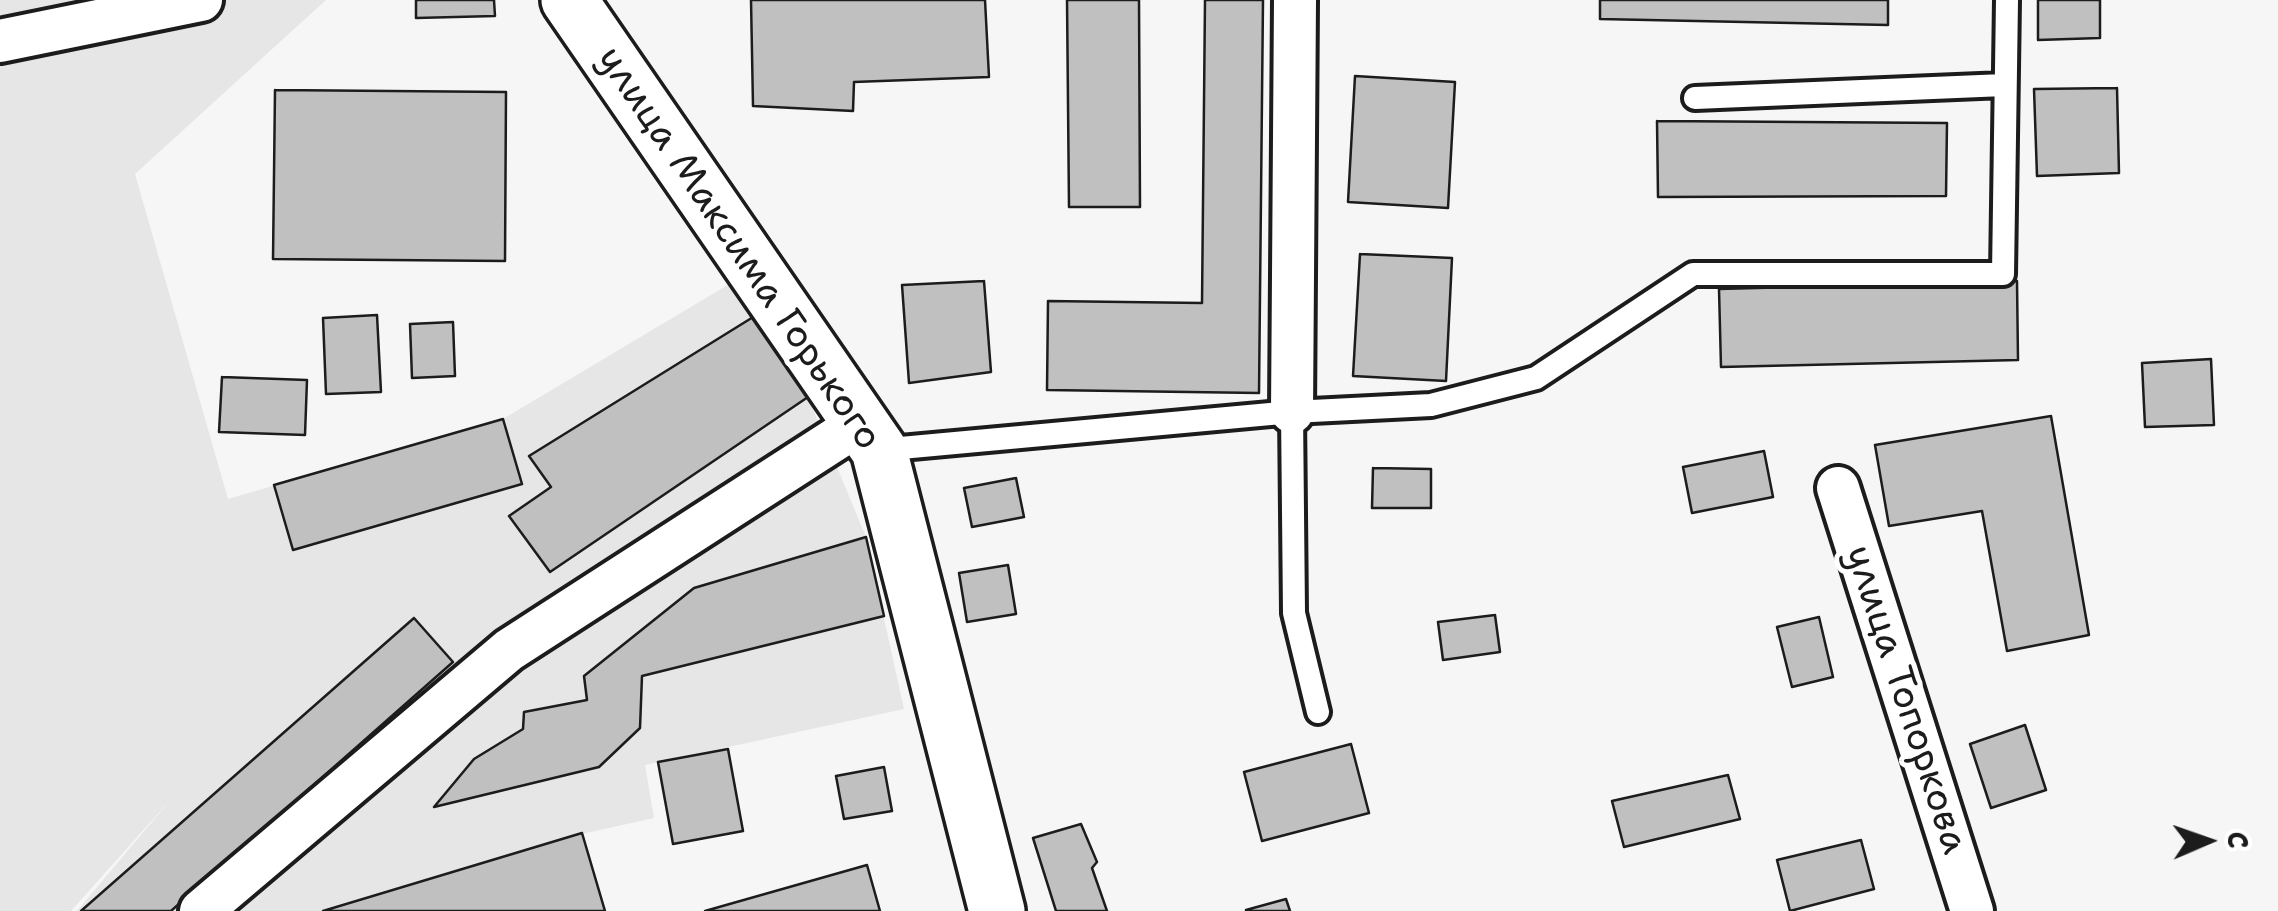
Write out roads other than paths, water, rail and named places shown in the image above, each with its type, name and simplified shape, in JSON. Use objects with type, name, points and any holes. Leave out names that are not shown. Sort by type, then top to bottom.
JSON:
[{"type":"street","points":[[0,41],[200,0]]},
{"type":"street","name":"улица Максима Горького","points":[[570,0],[870,436],[997,911]]},
{"type":"street","points":[[1292,412],[1295,0]]},
{"type":"street","points":[[201,911],[509,650],[870,436]]},
{"type":"street","name":"улица Топоркова","points":[[1838,488],[1972,911]]},
{"type":"lane","points":[[870,436],[1431,404],[1536,378],[1693,274],[2003,274],[2007,0]]},
{"type":"lane","points":[[1696,98],[2004,84]]},
{"type":"lane","points":[[1292,412],[1294,613],[1318,712]]}]
